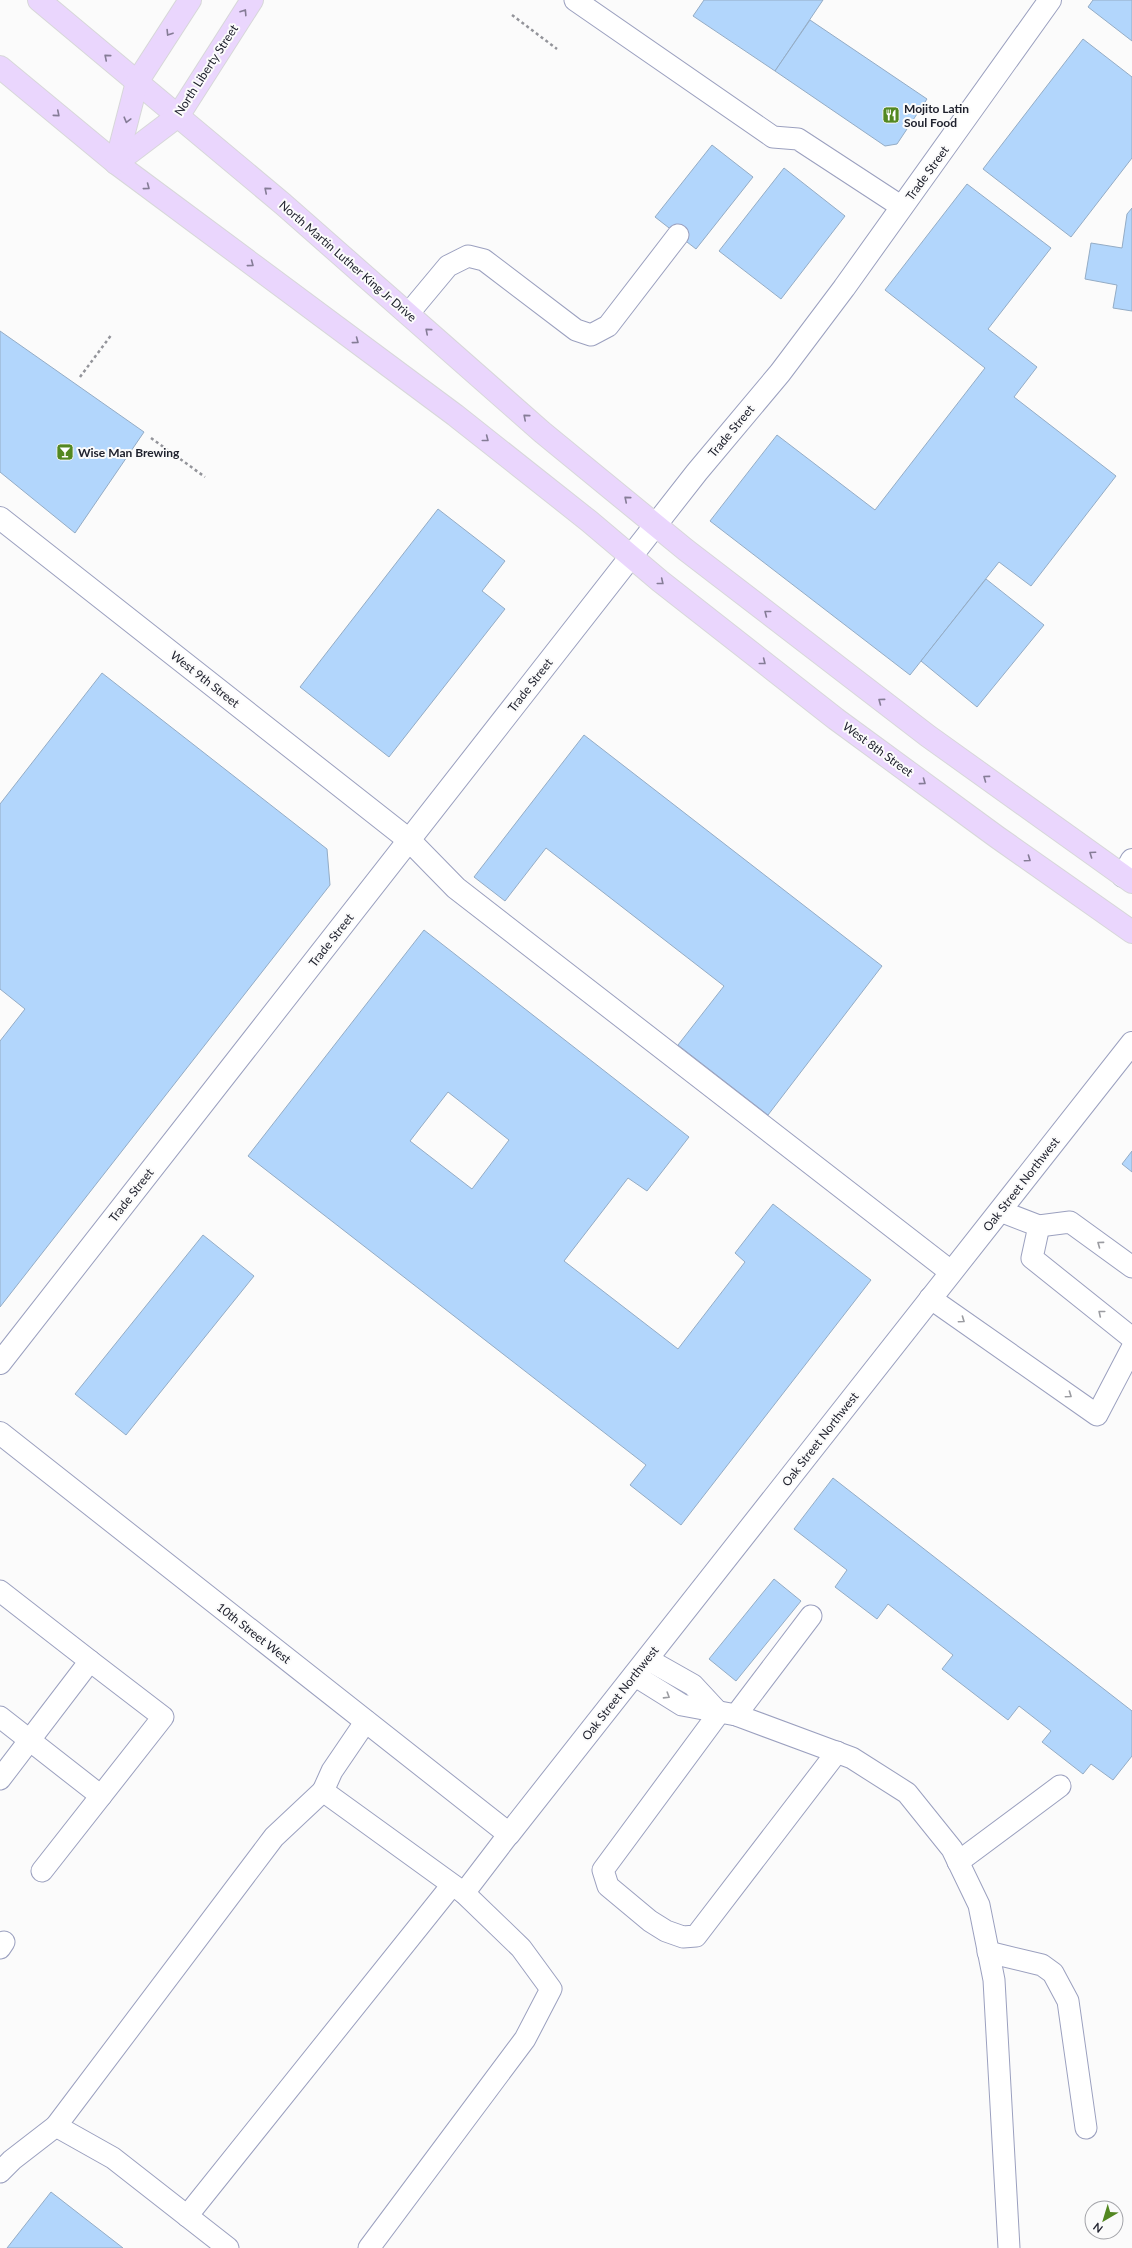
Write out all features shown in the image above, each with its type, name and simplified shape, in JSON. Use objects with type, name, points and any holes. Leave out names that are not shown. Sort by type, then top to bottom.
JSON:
[{"type":"main road","name":"North Martin Luther King Jr Drive","points":[[39,0],[283,204],[542,432],[656,524]]},
{"type":"main road","points":[[116,163],[137,82],[190,0]]},
{"type":"main road","name":"North Liberty Street","points":[[116,163],[178,116],[252,0]]},
{"type":"main road","points":[[0,67],[116,163],[455,415],[631,556]]},
{"type":"main road","points":[[656,524],[843,672],[1022,804],[1129,873]]},
{"type":"main road","name":"West 8th Street","points":[[631,556],[836,719],[997,837],[1132,932]]},
{"type":"street","name":"Trade Street","points":[[0,1363],[656,524],[697,472],[780,373],[902,208],[1050,0]]},
{"type":"street","name":"West 9th Street","points":[[0,518],[409,840],[456,888],[951,1272]]},
{"type":"street","name":"Oak Street Northwest","points":[[509,1834],[1132,1043]]},
{"type":"street","name":"10th Street West","points":[[0,1433],[509,1834]]},
{"type":"lane","points":[[575,0],[773,137],[798,139],[902,208]]},
{"type":"lane","points":[[408,314],[448,266],[468,256],[484,260],[576,330],[591,335],[608,326],[678,235]]},
{"type":"lane","points":[[1000,1210],[1039,1226],[1070,1222],[1132,1267]]},
{"type":"lane","points":[[1039,1226],[1032,1258],[1132,1338]]},
{"type":"lane","points":[[930,1298],[1097,1415],[1132,1348]]},
{"type":"lane","points":[[1,1593],[163,1717],[42,1871]]},
{"type":"lane","points":[[811,1616],[728,1714],[603,1870],[608,1886],[650,1921],[666,1931],[683,1937],[696,1936],[837,1752]]},
{"type":"lane","points":[[647,1659],[693,1685],[728,1714]]},
{"type":"lane","points":[[0,1779],[90,1661]]},
{"type":"lane","points":[[634,1675],[682,1705],[728,1714],[852,1758],[907,1793],[952,1849],[979,1905],[994,1980],[1009,2248]]},
{"type":"lane","points":[[0,1717],[101,1796]]},
{"type":"lane","points":[[0,2172],[12,2160],[56,2126],[274,1838],[323,1790],[332,1770],[366,1721]]},
{"type":"lane","points":[[958,1862],[1060,1786]]},
{"type":"lane","points":[[323,1790],[458,1889],[521,1948],[551,1989],[525,2039],[369,2248]]},
{"type":"lane","points":[[187,2216],[458,1889],[509,1834]]},
{"type":"lane","points":[[988,1952],[1042,1966],[1053,1973],[1068,2000],[1086,2128]]},
{"type":"lane","points":[[56,2126],[113,2158],[228,2248]]},
{"type":"path","points":[[512,15],[557,49]]},
{"type":"path","points":[[80,376],[112,334]]},
{"type":"path","points":[[151,438],[205,477]]},
{"type":"building","points":[[704,0],[823,0],[775,71],[693,16]]},
{"type":"building","points":[[1093,0],[1132,0],[1132,41],[1088,7]]},
{"type":"building","points":[[810,20],[927,99],[897,144],[885,146],[775,71]]},
{"type":"building","points":[[1083,39],[1132,77],[1132,158],[1071,237],[983,169]]},
{"type":"building","points":[[712,145],[753,177],[696,249],[655,217]]},
{"type":"building","points":[[784,168],[845,216],[781,299],[719,251]]},
{"type":"building","points":[[967,184],[1051,248],[988,329],[1037,367],[1014,397],[1116,476],[1031,586],[999,562],[910,675],[710,521],[777,435],[875,510],[985,368],[885,290]]},
{"type":"building","points":[[1132,208],[1132,311],[1113,308],[1117,285],[1085,279],[1091,243],[1122,248],[1127,214]]},
{"type":"building","name":"Wise Man Brewing","points":[[0,331],[144,432],[75,533],[0,472]]},
{"type":"building","points":[[438,509],[505,561],[482,591],[505,609],[389,757],[300,687]]},
{"type":"building","points":[[986,579],[1044,625],[977,707],[921,661]]},
{"type":"building","points":[[102,673],[327,849],[330,885],[0,1307],[0,1041],[25,1009],[0,989],[0,804]]},
{"type":"building","points":[[584,735],[882,966],[768,1115],[678,1045],[724,986],[546,848],[505,901],[474,877]]},
{"type":"building","points":[[424,930],[689,1137],[647,1191],[628,1178],[564,1261],[678,1349],[745,1262],[735,1253],[773,1204],[871,1280],[681,1525],[630,1485],[646,1465],[248,1156]],"holes":[[[448,1092],[509,1140],[472,1189],[410,1141]]]},
{"type":"building","points":[[1132,1151],[1132,1172],[1122,1164]]},
{"type":"building","points":[[203,1235],[254,1276],[126,1435],[75,1394]]},
{"type":"building","points":[[833,1478],[1132,1711],[1132,1756],[1113,1780],[1091,1764],[1083,1774],[1042,1742],[1051,1731],[1019,1706],[1008,1720],[942,1669],[953,1655],[888,1604],[877,1619],[835,1587],[847,1570],[794,1529]]},
{"type":"building","points":[[774,1579],[801,1601],[736,1681],[709,1659]]},
{"type":"building","points":[[51,2192],[123,2248],[7,2248]]},
{"type":"place","name":"Mojito Latin Soul Food","points":[[891,115]]},
{"type":"place","name":"Wise Man Brewing","points":[[65,452]]}]
